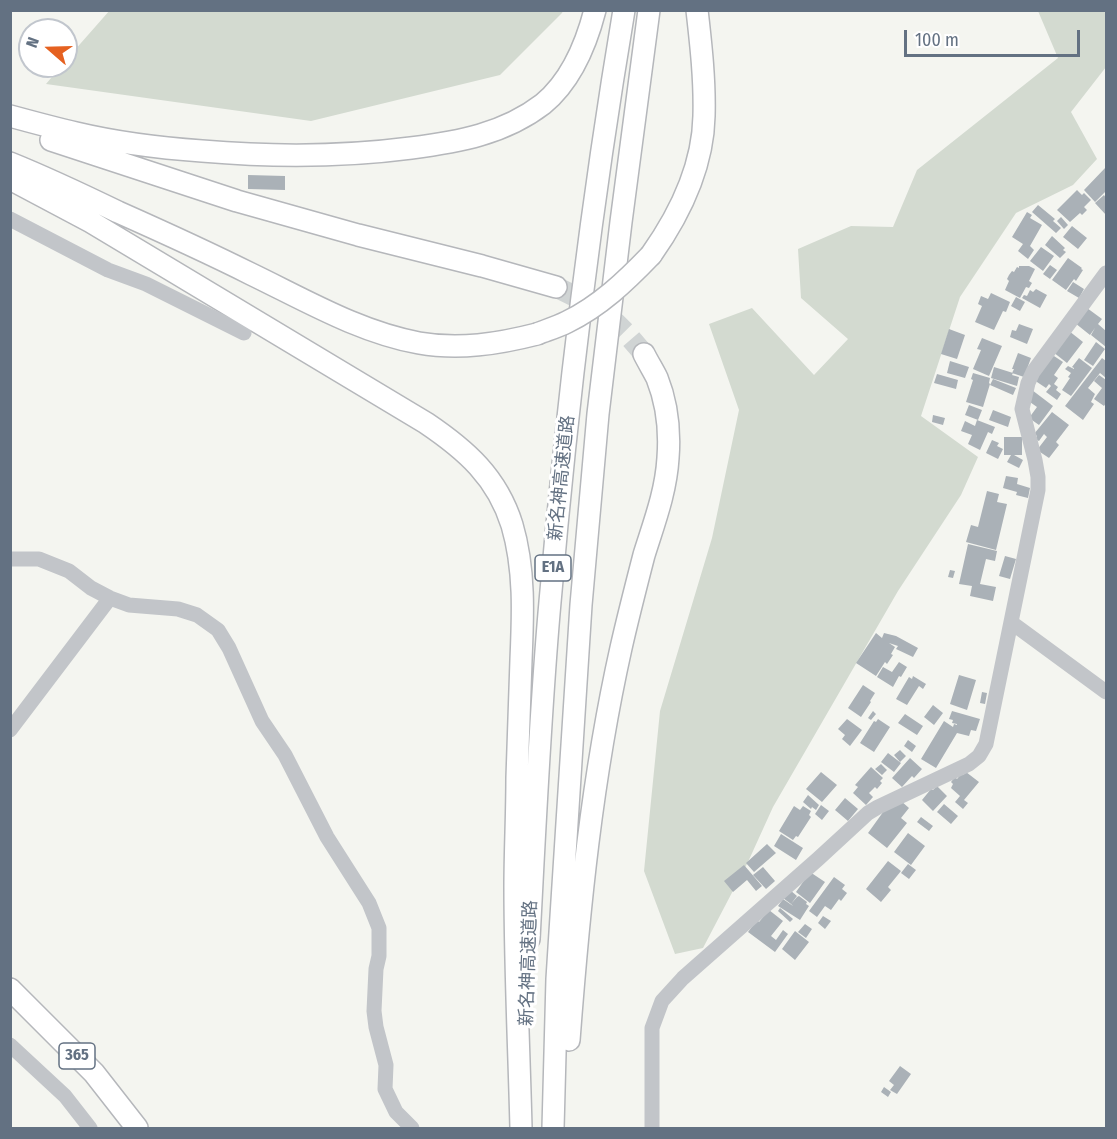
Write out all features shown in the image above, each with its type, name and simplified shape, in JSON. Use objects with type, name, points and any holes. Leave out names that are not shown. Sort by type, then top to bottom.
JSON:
[{"type":"highway","points":[[10,116],[78,134],[128,143],[225,153],[326,155],[379,152],[452,142],[478,137],[502,128],[525,117],[544,103],[561,86],[575,65],[595,10]]},
{"type":"highway","name":"新名神高速道路","points":[[522,1128],[536,803],[550,604],[568,419],[592,218],[624,10]]},
{"type":"highway","name":"新名神高速道路","points":[[553,1128],[558,968],[581,605],[601,391],[649,10]]},
{"type":"highway","points":[[10,163],[366,328],[420,343],[446,346],[507,342],[537,334],[566,322],[594,306],[651,255],[668,231],[693,176],[704,118],[704,89],[697,10]]},
{"type":"highway","points":[[10,125],[237,201],[358,236],[482,266],[556,287]]},
{"type":"highway","points":[[10,179],[91,222],[426,423],[472,458],[489,478],[502,500],[518,549],[523,599],[515,888],[522,1128]]},
{"type":"highway","points":[[563,1128],[583,879],[599,763],[621,648],[664,486],[668,458],[665,404],[657,378],[644,354]]},
{"type":"highway","name":"365","points":[[10,989],[94,1073],[137,1128]]},
{"type":"street","points":[[10,219],[108,270],[146,284],[244,333]]},
{"type":"street","points":[[652,1128],[652,1028],[662,1001],[683,978],[868,813],[969,764],[979,756],[986,744],[1038,490],[1035,460],[1022,409],[1033,372],[1107,273]]},
{"type":"street","points":[[10,559],[39,559],[69,572],[110,598],[129,605],[178,609],[197,615],[218,630],[229,648],[262,721],[285,755],[327,837],[369,903],[379,928],[380,956],[376,969],[374,1011],[386,1065],[386,1089],[396,1112],[412,1128]]},
{"type":"street","points":[[10,730],[110,598]]},
{"type":"street","points":[[1012,623],[1107,692]]},
{"type":"street","points":[[10,1045],[65,1096],[90,1128]]},
{"type":"shaded area","points":[[110,10],[563,10],[500,75],[311,121],[46,84],[51,78],[78,78],[78,46]]},
{"type":"shaded area","points":[[1038,11],[1104,11],[1106,14],[1106,67],[1071,112],[1097,159],[1073,185],[1016,213],[960,297],[921,416],[978,457],[961,495],[898,591],[773,807],[748,862],[703,948],[675,954],[644,871],[660,711],[712,538],[739,410],[709,324],[752,308],[814,375],[848,339],[801,298],[798,249],[851,226],[893,227],[917,170],[1058,58]]},
{"type":"building","points":[[1106,167],[1106,191],[1095,202],[1084,190]]},
{"type":"building","points":[[248,175],[285,176],[285,190],[248,189]]},
{"type":"building","points":[[1077,190],[1091,200],[1084,207],[1087,210],[1070,222],[1057,210]]},
{"type":"building","points":[[1104,195],[1106,198],[1106,215],[1095,203]]},
{"type":"building","points":[[1038,205],[1055,219],[1053,221],[1061,228],[1056,233],[1032,212]]},
{"type":"building","points":[[1027,212],[1032,215],[1030,218],[1042,225],[1030,246],[1034,250],[1028,259],[1018,251],[1023,244],[1012,237]]},
{"type":"building","points":[[1061,217],[1068,225],[1064,229],[1057,221]]},
{"type":"building","points":[[1072,226],[1087,238],[1078,249],[1063,237]]},
{"type":"building","points":[[1052,236],[1065,248],[1063,250],[1066,252],[1060,258],[1045,245]]},
{"type":"building","points":[[1041,247],[1054,256],[1043,271],[1030,261]]},
{"type":"building","points":[[1068,258],[1083,270],[1066,290],[1052,280]]},
{"type":"building","points":[[1050,265],[1057,270],[1050,279],[1043,274]]},
{"type":"building","points":[[1019,266],[1029,266],[1035,269],[1029,281],[1032,283],[1029,288],[1026,287],[1020,298],[1005,290],[1009,275]]},
{"type":"building","points":[[1073,282],[1084,289],[1079,298],[1067,291]]},
{"type":"building","points":[[1036,289],[1047,295],[1040,308],[1022,298],[1024,295],[1027,296],[1030,290],[1033,292]]},
{"type":"building","points":[[991,293],[1010,302],[994,330],[975,322],[982,306],[978,304],[981,296],[988,299]]},
{"type":"building","points":[[1016,297],[1025,302],[1020,311],[1011,306]]},
{"type":"building","points":[[1087,308],[1102,319],[1098,324],[1106,331],[1106,347],[1091,335],[1095,328],[1090,335],[1075,323]]},
{"type":"building","points":[[1019,324],[1033,329],[1027,344],[1010,337],[1012,330],[1016,331]]},
{"type":"building","points":[[949,329],[965,335],[957,359],[941,354]]},
{"type":"building","points":[[1069,331],[1083,342],[1067,363],[1053,352]]},
{"type":"building","points":[[982,338],[1002,346],[989,376],[973,369],[981,350],[977,349]]},
{"type":"building","points":[[1096,342],[1105,349],[1093,366],[1084,360]]},
{"type":"building","points":[[1018,353],[1031,358],[1024,377],[1012,373]]},
{"type":"building","points":[[1051,354],[1063,362],[1054,375],[1058,378],[1054,384],[1058,387],[1056,390],[1061,394],[1057,400],[1046,392],[1051,386],[1049,384],[1046,388],[1034,380]]},
{"type":"building","points":[[1079,358],[1092,368],[1071,396],[1062,390],[1071,373],[1065,369],[1068,366],[1074,369],[1072,367]]},
{"type":"building","points":[[1102,358],[1106,361],[1106,378],[1100,373],[1088,388],[1095,394],[1091,402],[1094,404],[1083,420],[1065,406]]},
{"type":"building","points":[[950,361],[969,367],[965,378],[947,373]]},
{"type":"building","points":[[994,367],[1019,377],[1017,386],[991,378]]},
{"type":"building","points":[[973,373],[990,378],[983,407],[966,402]]},
{"type":"building","points":[[937,374],[958,380],[956,389],[934,383]]},
{"type":"building","points":[[1099,375],[1106,380],[1104,406],[1094,399],[1102,388],[1094,381]]},
{"type":"building","points":[[993,379],[1016,388],[1013,395],[990,385]]},
{"type":"building","points":[[1032,390],[1053,406],[1039,425],[1029,418],[1037,407],[1027,400]]},
{"type":"building","points":[[969,405],[982,410],[978,420],[965,415]]},
{"type":"building","points":[[993,410],[1011,417],[1008,427],[989,420]]},
{"type":"building","points":[[1052,412],[1069,425],[1056,442],[1059,445],[1049,458],[1037,450],[1047,437],[1044,434],[1039,441],[1035,439],[1037,436],[1034,434]]},
{"type":"building","points":[[933,415],[945,418],[943,425],[932,422]]},
{"type":"building","points":[[977,420],[995,427],[992,434],[988,432],[980,450],[968,444],[972,435],[961,431],[965,421],[975,426]]},
{"type":"building","points":[[1004,437],[1022,437],[1022,455],[1014,455],[1023,460],[1019,468],[1007,462],[1011,455],[1004,455]]},
{"type":"building","points":[[992,440],[999,443],[997,446],[1003,449],[998,459],[986,453]]},
{"type":"building","points":[[1006,476],[1018,478],[1017,484],[1030,488],[1028,498],[1003,488]]},
{"type":"building","points":[[987,491],[999,494],[997,502],[1007,504],[996,550],[966,542],[971,525],[978,527]]},
{"type":"building","points":[[968,544],[997,551],[995,561],[986,559],[980,584],[996,587],[993,601],[970,596],[972,586],[959,584]]},
{"type":"building","points":[[1005,556],[1016,559],[1010,579],[999,576]]},
{"type":"building","points":[[950,570],[955,571],[953,578],[948,577]]},
{"type":"building","points":[[876,633],[882,638],[884,633],[896,636],[918,648],[913,657],[896,649],[898,646],[889,643],[895,647],[891,654],[893,655],[887,664],[885,662],[876,676],[856,663]]},
{"type":"building","points":[[899,662],[907,667],[893,687],[877,677],[883,667],[892,672]]},
{"type":"building","points":[[959,675],[976,680],[967,710],[950,704]]},
{"type":"building","points":[[913,676],[926,684],[923,689],[919,686],[907,705],[896,699],[909,677],[912,679]]},
{"type":"building","points":[[863,685],[875,693],[861,717],[848,708]]},
{"type":"building","points":[[982,692],[987,693],[985,704],[980,703]]},
{"type":"building","points":[[933,705],[943,713],[934,725],[924,717]]},
{"type":"building","points":[[873,711],[876,714],[871,720],[868,718]]},
{"type":"building","points":[[952,711],[980,719],[976,731],[971,730],[969,736],[957,733],[936,768],[921,759],[944,721],[953,727],[954,724],[957,725],[949,719]]},
{"type":"building","points":[[905,714],[923,726],[917,735],[898,723]]},
{"type":"building","points":[[847,719],[862,730],[850,746],[842,739],[845,735],[838,729]]},
{"type":"building","points":[[878,719],[890,727],[874,752],[860,743],[874,721]]},
{"type":"building","points":[[908,740],[916,746],[912,752],[904,746]]},
{"type":"building","points":[[900,750],[906,756],[900,762],[894,755]]},
{"type":"building","points":[[888,753],[901,763],[894,772],[881,762]]},
{"type":"building","points":[[910,758],[922,769],[902,787],[892,778]]},
{"type":"building","points":[[881,764],[887,770],[882,775],[875,769]]},
{"type":"building","points":[[871,767],[883,778],[877,789],[875,787],[869,793],[873,797],[866,805],[853,793],[858,787],[855,785]]},
{"type":"building","points":[[821,772],[837,785],[822,802],[806,789]]},
{"type":"building","points":[[966,772],[979,782],[964,800],[968,803],[963,809],[955,802],[960,796],[951,788],[953,784],[951,782],[955,777],[957,779]]},
{"type":"building","points":[[937,786],[947,796],[933,811],[922,800],[931,789]]},
{"type":"building","points":[[808,795],[819,805],[816,810],[803,802]]},
{"type":"building","points":[[845,798],[858,809],[848,821],[835,810]]},
{"type":"building","points":[[901,801],[909,808],[901,818],[907,823],[887,848],[868,833],[886,808]]},
{"type":"building","points":[[944,804],[958,816],[951,824],[937,812]]},
{"type":"building","points":[[821,805],[829,811],[822,820],[815,814]]},
{"type":"building","points":[[794,806],[800,810],[803,806],[811,811],[809,815],[811,817],[798,837],[796,836],[793,840],[779,831]]},
{"type":"building","points":[[921,817],[933,826],[929,831],[917,822]]},
{"type":"building","points":[[908,833],[925,846],[911,865],[894,852]]},
{"type":"building","points":[[781,834],[803,848],[796,860],[774,846]]},
{"type":"building","points":[[767,844],[776,853],[754,872],[746,863]]},
{"type":"building","points":[[888,861],[901,871],[888,887],[891,890],[881,902],[866,889]]},
{"type":"building","points":[[908,864],[916,870],[909,879],[901,873]]},
{"type":"building","points":[[744,865],[762,886],[756,891],[747,880],[733,892],[724,881]]},
{"type":"building","points":[[763,867],[775,881],[766,889],[753,875]]},
{"type":"building","points":[[810,872],[825,882],[810,903],[796,892]]},
{"type":"building","points":[[834,877],[845,885],[842,889],[847,893],[831,910],[825,906],[817,917],[809,911]]},
{"type":"building","points":[[790,890],[797,896],[791,904],[783,898]]},
{"type":"building","points":[[799,896],[809,906],[800,920],[778,906],[783,899],[793,906],[791,904]]},
{"type":"building","points":[[780,908],[793,919],[790,922],[778,911]]},
{"type":"building","points":[[769,910],[783,921],[771,936],[776,940],[783,930],[788,934],[775,952],[748,932]]},
{"type":"building","points":[[823,916],[831,921],[825,929],[818,923]]},
{"type":"building","points":[[805,924],[812,929],[806,938],[798,932]]},
{"type":"building","points":[[795,931],[809,942],[795,960],[782,949]]},
{"type":"building","points":[[900,1066],[911,1074],[897,1094],[890,1090],[894,1085],[889,1081]]},
{"type":"building","points":[[884,1087],[891,1092],[888,1097],[881,1092]]},
{"type":"tunnel","points":[[556,287],[603,310],[644,354]]}]
